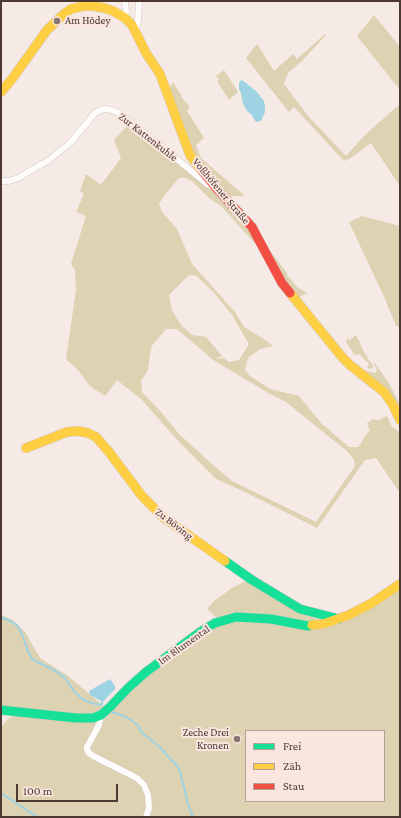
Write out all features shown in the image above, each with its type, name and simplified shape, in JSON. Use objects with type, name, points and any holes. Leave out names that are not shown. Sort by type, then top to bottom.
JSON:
[{"type":"street","points":[[125,1],[125,18]]},
{"type":"street","points":[[136,31],[139,1]]},
{"type":"street","name":"Voßhöfener Straße","points":[[1,92],[12,79],[39,40],[64,14],[71,9],[93,6],[113,11],[125,18],[136,31],[146,53],[160,74],[190,154],[216,188],[252,227],[282,283],[342,357],[384,392],[393,405],[400,420]]},
{"type":"street","name":"Zur Kattenkuhle","points":[[1,181],[9,181],[18,178],[49,160],[71,142],[95,113],[106,109],[119,113],[207,184],[216,188]]},
{"type":"street","name":"Zu Böving","points":[[26,448],[67,432],[78,431],[88,433],[96,437],[142,496],[164,518],[252,580],[300,609],[339,619]]},
{"type":"street","name":"Im Blumental","points":[[101,715],[146,672],[209,626],[236,617],[271,619],[308,626],[323,624],[350,615],[372,603],[400,584]]},
{"type":"street","points":[[1,710],[76,718],[92,718],[101,715]]},
{"type":"street","points":[[101,715],[98,726],[87,747],[87,750],[93,756],[133,776],[144,785],[149,801],[149,808],[146,817]]},
{"type":"shaded area","points":[[374,15],[400,47],[400,90],[357,36]]},
{"type":"shaded area","points":[[325,34],[325,36],[302,61],[289,72],[284,84],[308,116],[346,156],[366,134],[400,104],[400,186],[371,143],[351,158],[344,161],[294,107],[289,112],[246,58],[257,44],[274,71],[293,54],[297,59]]},
{"type":"shaded area","points":[[224,70],[238,92],[229,100],[217,81],[219,80],[216,76]]},
{"type":"shaded area","points":[[173,82],[182,98],[190,107],[187,111],[204,138],[196,145],[201,158],[245,196],[226,196],[191,153],[169,90]]},
{"type":"shaded area","points":[[129,124],[216,193],[250,230],[258,247],[222,207],[209,198],[192,181],[183,177],[178,179],[159,204],[162,212],[177,229],[192,264],[235,312],[244,327],[273,346],[260,349],[249,357],[245,370],[250,376],[270,389],[299,396],[322,424],[349,447],[358,447],[361,443],[370,430],[367,423],[373,419],[379,420],[387,416],[392,427],[400,432],[400,493],[376,458],[365,460],[317,528],[216,479],[180,443],[142,400],[117,380],[105,396],[90,386],[78,370],[66,359],[76,290],[75,270],[71,264],[86,216],[76,212],[84,194],[80,191],[86,174],[101,185],[121,158],[114,140]],"holes":[[[189,275],[197,276],[215,294],[232,315],[249,344],[239,360],[229,362],[224,358],[215,359],[222,356],[206,337],[192,335],[181,325],[172,310],[169,295]],[[166,329],[177,329],[213,360],[286,402],[348,452],[354,460],[355,466],[316,522],[232,481],[179,434],[142,392],[141,381],[148,370],[151,347]]]},
{"type":"shaded area","points":[[362,216],[400,226],[400,327],[396,326],[349,222]]},
{"type":"shaded area","points":[[270,252],[297,287],[307,293],[298,298],[289,288]]},
{"type":"shaded area","points":[[356,335],[373,366],[372,369],[367,368],[369,364],[359,354],[354,354],[346,342],[347,338],[350,340]]},
{"type":"shaded area","points":[[373,361],[389,383],[400,405],[400,412],[354,363],[366,371],[375,373],[377,371]]},
{"type":"shaded area","points":[[248,580],[299,611],[330,625],[347,619],[374,605],[387,597],[400,586],[400,817],[148,817],[149,815],[147,813],[145,817],[1,817],[1,727],[14,715],[21,714],[61,719],[94,720],[96,727],[85,748],[87,754],[137,780],[146,792],[148,807],[151,807],[150,795],[145,784],[141,780],[131,773],[92,754],[89,748],[94,736],[107,716],[137,682],[199,635],[221,623],[207,609],[214,601],[232,588]]},
{"type":"shaded area","points":[[1,615],[13,620],[25,632],[40,658],[68,676],[106,708],[92,716],[1,708]]},
{"type":"water","points":[[242,80],[256,91],[264,101],[265,112],[261,121],[255,121],[243,104],[239,89],[239,82]]},
{"type":"water","points":[[110,679],[115,686],[115,689],[102,703],[90,695],[89,691]]},
{"type":"waterway","points":[[1,617],[18,626],[32,659],[57,672],[65,678],[73,690],[82,699],[91,703],[102,705],[102,703]]},
{"type":"waterway","points":[[112,712],[126,717],[137,724],[142,733],[160,747],[176,764],[179,769],[193,817]]},
{"type":"waterway","points":[[1,794],[37,817]]},
{"type":"traffic: fast","points":[[225,561],[252,580],[300,609],[339,619]]},
{"type":"traffic: fast","points":[[1,710],[76,718],[93,718],[101,715],[146,672],[200,632],[215,623],[236,617],[271,619],[308,626],[312,625]]},
{"type":"traffic: slow","points":[[1,92],[47,30],[64,14],[71,9],[84,6],[93,6],[113,11],[125,18],[132,25],[146,53],[160,74],[190,155],[202,171]]},
{"type":"traffic: slow","points":[[290,293],[342,357],[384,392],[393,405],[400,420]]},
{"type":"traffic: slow","points":[[26,448],[67,432],[78,431],[88,433],[96,437],[142,496],[164,518],[225,561]]},
{"type":"traffic: slow","points":[[312,625],[323,624],[349,615],[372,603],[400,584]]},
{"type":"traffic: jam","points":[[202,171],[252,227],[282,283],[290,293]]},
{"type":"place","name":"Am Hödey","points":[[57,21]]},
{"type":"place","name":"Zeche Drei Kronen","points":[[237,739]]}]
